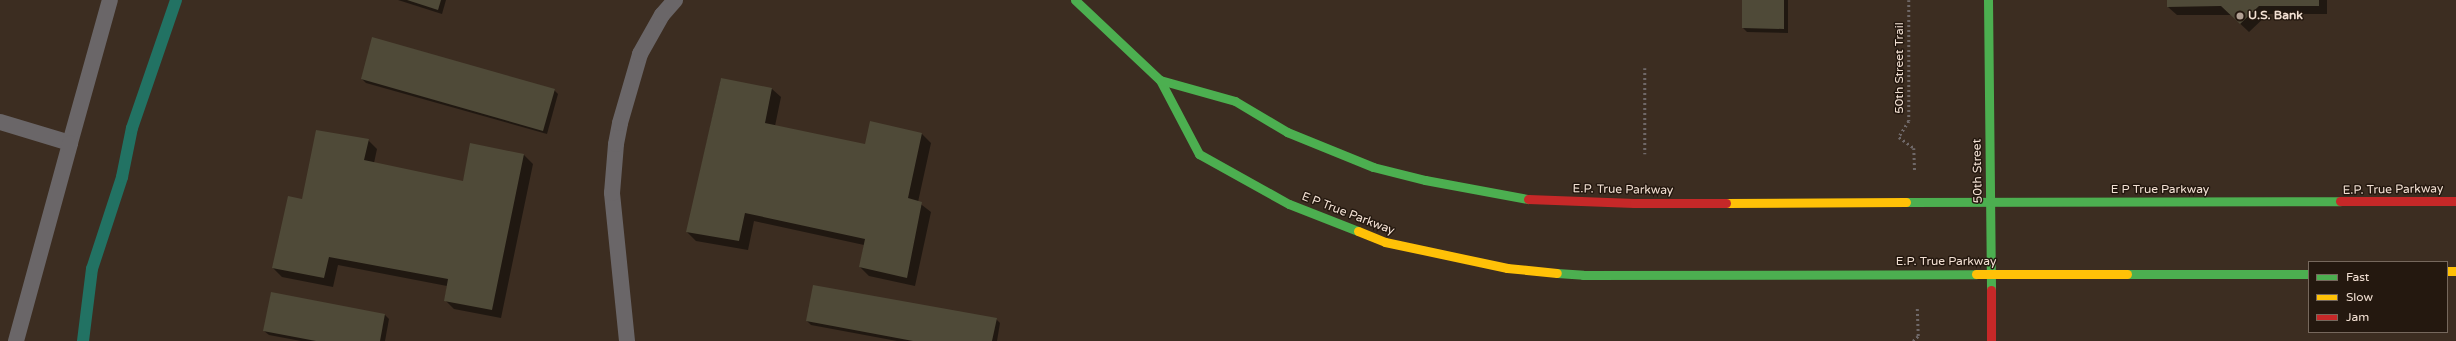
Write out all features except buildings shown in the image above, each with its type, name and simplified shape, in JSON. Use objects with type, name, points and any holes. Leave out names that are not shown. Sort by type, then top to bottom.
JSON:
[{"type":"main road","name":"E P True Parkway","points":[[1075,0],[1160,80],[1199,154],[1289,204],[1385,242],[1507,268],[1583,275]]},
{"type":"main road","name":"50th Street","points":[[1988,0],[1992,341]]},
{"type":"main road","name":"E P True Parkway","points":[[1160,80],[1235,101],[1287,132],[1373,167],[1425,180]]},
{"type":"main road","name":"E.P. True Parkway","points":[[1425,180],[1532,200],[1634,203],[1990,203]]},
{"type":"main road","name":"E.P. True Parkway","points":[[2330,203],[2456,201]]},
{"type":"main road","name":"E P True Parkway","points":[[1990,203],[2330,203]]},
{"type":"main road","name":"E.P. True Parkway","points":[[1583,275],[2308,274]]},
{"type":"lane","points":[[16,341],[110,0]]},
{"type":"lane","points":[[627,341],[612,193],[616,144],[620,123],[640,54],[662,15],[675,0]]},
{"type":"lane","points":[[0,122],[70,143]]},
{"type":"path","name":"50th Street Trail","points":[[1909,0],[1909,121],[1899,137],[1914,148]]},
{"type":"path","points":[[1644,68],[1644,154]]},
{"type":"path","points":[[1913,341],[1918,336]]},
{"type":"waterway","points":[[83,341],[92,269],[122,177],[132,128],[176,0]]},
{"type":"traffic: fast","points":[[1075,0],[1160,80],[1199,154],[1289,204],[1358,231]]},
{"type":"traffic: fast","points":[[1988,0],[1991,290]]},
{"type":"traffic: fast","points":[[1160,80],[1235,101],[1287,132],[1373,167],[1425,180],[1528,199]]},
{"type":"traffic: fast","points":[[1906,202],[2340,201]]},
{"type":"traffic: fast","points":[[1557,273],[1583,275],[1976,274]]},
{"type":"traffic: fast","points":[[2127,274],[2308,274]]},
{"type":"traffic: slow","points":[[1726,203],[1906,202]]},
{"type":"traffic: slow","points":[[1358,231],[1385,242],[1507,268],[1557,273]]},
{"type":"traffic: slow","points":[[2448,271],[2456,271]]},
{"type":"traffic: slow","points":[[1976,274],[2127,274]]},
{"type":"traffic: jam","points":[[1528,199],[1634,203],[1726,203]]},
{"type":"traffic: jam","points":[[2340,201],[2456,201]]},
{"type":"traffic: jam","points":[[1991,290],[1991,341]]},
{"type":"place","name":"U.S. Bank","points":[[2240,16]]}]
